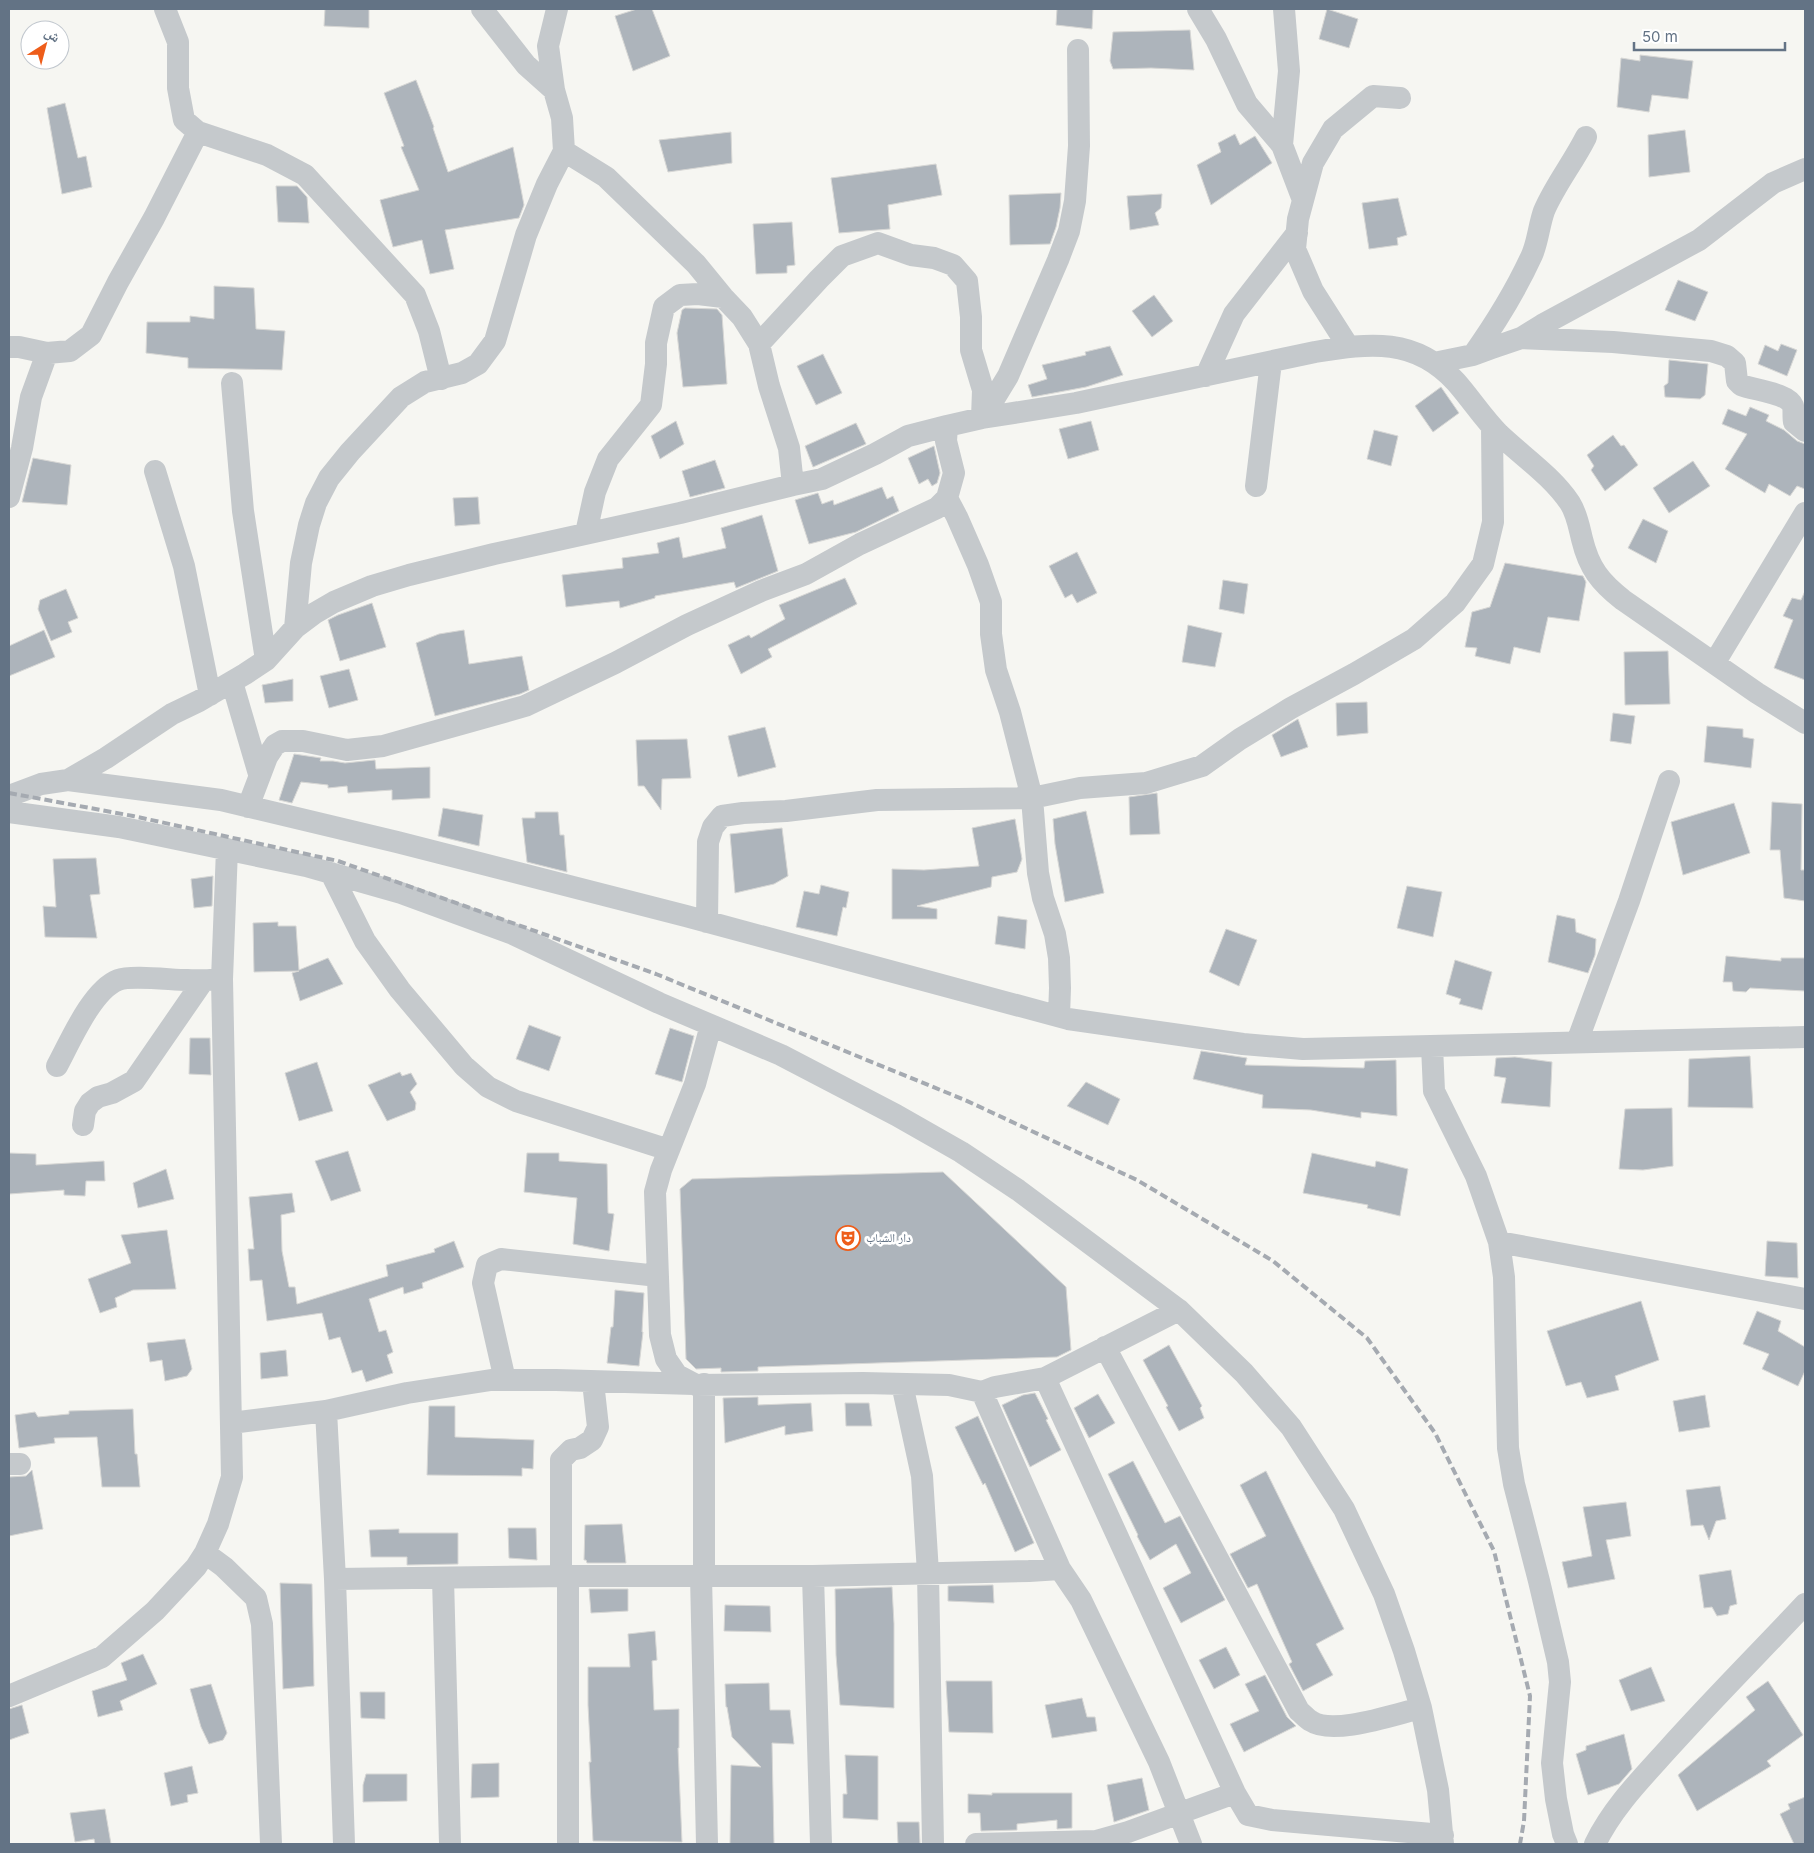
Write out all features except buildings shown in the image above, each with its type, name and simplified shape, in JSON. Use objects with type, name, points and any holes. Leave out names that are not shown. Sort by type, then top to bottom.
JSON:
[{"type":"street","points":[[165,9],[178,42],[178,88],[184,120],[198,132],[266,155],[305,175],[415,295],[429,331],[441,379]]},
{"type":"street","points":[[482,9],[526,65],[554,90]]},
{"type":"street","points":[[295,628],[297,597],[307,534],[316,503],[329,478],[350,452],[401,397],[425,382],[462,374],[478,364],[495,342],[526,235],[547,184],[564,151],[562,118],[554,90],[548,46],[556,9]]},
{"type":"street","points":[[1198,9],[1216,39],[1247,104],[1282,145],[1303,200]]},
{"type":"street","points":[[1282,145],[1289,71],[1284,9]]},
{"type":"street","points":[[982,418],[1008,376],[1069,231],[1075,201],[1079,146],[1078,50]]},
{"type":"street","points":[[1348,346],[1313,291],[1295,249],[1303,200],[1313,163],[1333,129],[1373,96],[1400,98]]},
{"type":"street","points":[[9,347],[46,353],[70,351],[91,335],[198,132]]},
{"type":"street","points":[[1474,355],[1514,290],[1533,254],[1544,213],[1555,189],[1586,138]]},
{"type":"street","points":[[564,151],[606,177],[696,264],[742,317],[758,344],[789,448],[793,485]]},
{"type":"street","points":[[1434,363],[1474,355],[1521,338],[1550,320],[1699,240],[1773,183],[1805,169]]},
{"type":"street","points":[[1206,376],[1234,314],[1297,233]]},
{"type":"street","points":[[758,344],[842,256],[878,243],[911,255],[934,258],[953,265],[967,281],[971,317],[971,350],[983,390],[982,418]]},
{"type":"street","points":[[586,533],[595,492],[608,460],[651,405],[656,364],[656,343],[664,307],[680,295],[698,294],[723,297]]},
{"type":"street","points":[[1521,338],[1613,342],[1711,351],[1727,356],[1734,363],[1737,382],[1741,385],[1782,397],[1790,402],[1793,407],[1794,422],[1805,431]]},
{"type":"street","points":[[68,780],[172,714],[210,695],[266,660],[295,628],[321,609],[372,586],[455,563],[822,479],[876,454],[908,436],[947,426],[982,418],[1076,403],[1348,346],[1380,346],[1406,349],[1426,357],[1434,363],[1456,383],[1492,427],[1555,486],[1570,503],[1578,520],[1587,557],[1595,573],[1608,588],[1757,693],[1805,723]]},
{"type":"street","points":[[9,497],[22,448],[31,397],[46,353]]},
{"type":"street","points":[[1256,486],[1271,362]]},
{"type":"street","points":[[232,383],[243,511],[266,660]]},
{"type":"street","points":[[248,806],[259,774],[270,751],[282,740],[303,741],[347,750],[383,746],[526,706],[615,663],[687,625],[806,574],[860,544],[937,508],[947,498],[954,473],[946,441],[947,426]]},
{"type":"street","points":[[707,922],[708,842],[713,827],[722,816],[786,811],[877,800],[1032,798],[1080,788],[1146,782],[1202,766],[1240,739],[1414,639],[1455,603],[1483,564],[1492,522],[1492,427]]},
{"type":"street","points":[[155,471],[184,566],[210,695]]},
{"type":"street","points":[[947,498],[978,565],[991,602],[991,634],[996,670],[1010,712],[1032,798],[1038,873],[1043,898],[1055,934],[1059,958],[1059,1016]]},
{"type":"street","points":[[1715,662],[1805,513]]},
{"type":"street","points":[[232,682],[259,774]]},
{"type":"street","points":[[10,810],[41,784],[68,780],[211,799],[248,806],[397,842],[707,922],[1059,1016],[1243,1044],[1303,1049],[1805,1038]]},
{"type":"street","points":[[1577,1042],[1629,901],[1669,781]]},
{"type":"street","points":[[10,810],[119,827],[306,866],[401,893],[513,934],[799,1064],[896,1114],[961,1152],[1018,1190],[1179,1310],[1244,1373],[1291,1427],[1344,1509],[1384,1594],[1421,1708],[1438,1790],[1443,1840],[1272,1820],[1248,1815],[1235,1793],[1045,1378]]},
{"type":"street","points":[[9,1696],[102,1657],[155,1611],[196,1567],[205,1553],[218,1524],[232,1477],[212,980],[226,850]]},
{"type":"street","points":[[331,873],[365,941],[400,990],[464,1066],[488,1086],[516,1101],[669,1150]]},
{"type":"street","points":[[57,1066],[86,1012],[102,992],[118,980],[144,978],[212,980]]},
{"type":"street","points":[[83,1125],[85,1111],[90,1103],[134,1081],[212,980]]},
{"type":"street","points":[[700,1384],[677,1375],[666,1359],[660,1335],[655,1192],[695,1084],[711,1025]]},
{"type":"street","points":[[1432,1046],[1434,1091],[1476,1176],[1499,1242],[1504,1277],[1508,1448],[1514,1484],[1558,1662],[1560,1682],[1552,1763],[1556,1799],[1566,1844]]},
{"type":"street","points":[[1499,1242],[1805,1299]]},
{"type":"street","points":[[505,1380],[483,1283],[487,1265],[500,1258],[658,1276]]},
{"type":"street","points":[[231,1423],[326,1411],[407,1393],[491,1380],[700,1384],[949,1385],[982,1392],[995,1387],[1045,1378],[1179,1310]]},
{"type":"street","points":[[1105,1347],[1299,1711],[1312,1722],[1327,1727],[1345,1726],[1421,1708]]},
{"type":"street","points":[[568,1844],[561,1460],[571,1450],[580,1448],[592,1440],[598,1427],[594,1382]]},
{"type":"street","points":[[700,1384],[707,1844]]},
{"type":"street","points":[[902,1384],[922,1476],[928,1573],[933,1844]]},
{"type":"street","points":[[982,1392],[1060,1568],[1081,1600],[1159,1762],[1191,1844]]},
{"type":"street","points":[[326,1411],[335,1579],[344,1844]]},
{"type":"street","points":[[205,1553],[224,1567],[256,1598],[262,1624],[271,1844]]},
{"type":"street","points":[[335,1579],[564,1576],[813,1576],[1029,1571],[1060,1568]]},
{"type":"street","points":[[813,1576],[821,1844]]},
{"type":"street","points":[[443,1578],[450,1844]]},
{"type":"street","points":[[1595,1844],[1605,1824],[1627,1794],[1805,1604]]},
{"type":"street","points":[[976,1844],[1096,1841],[1111,1838],[1235,1793]]},
{"type":"railway","points":[[9,793],[133,816],[338,861],[656,974],[965,1100],[1137,1180],[1273,1261],[1367,1338],[1435,1433],[1494,1551],[1530,1696],[1524,1821],[1520,1844]]},
{"type":"place","name":"دار الشباب","points":[[848,1238]]}]
